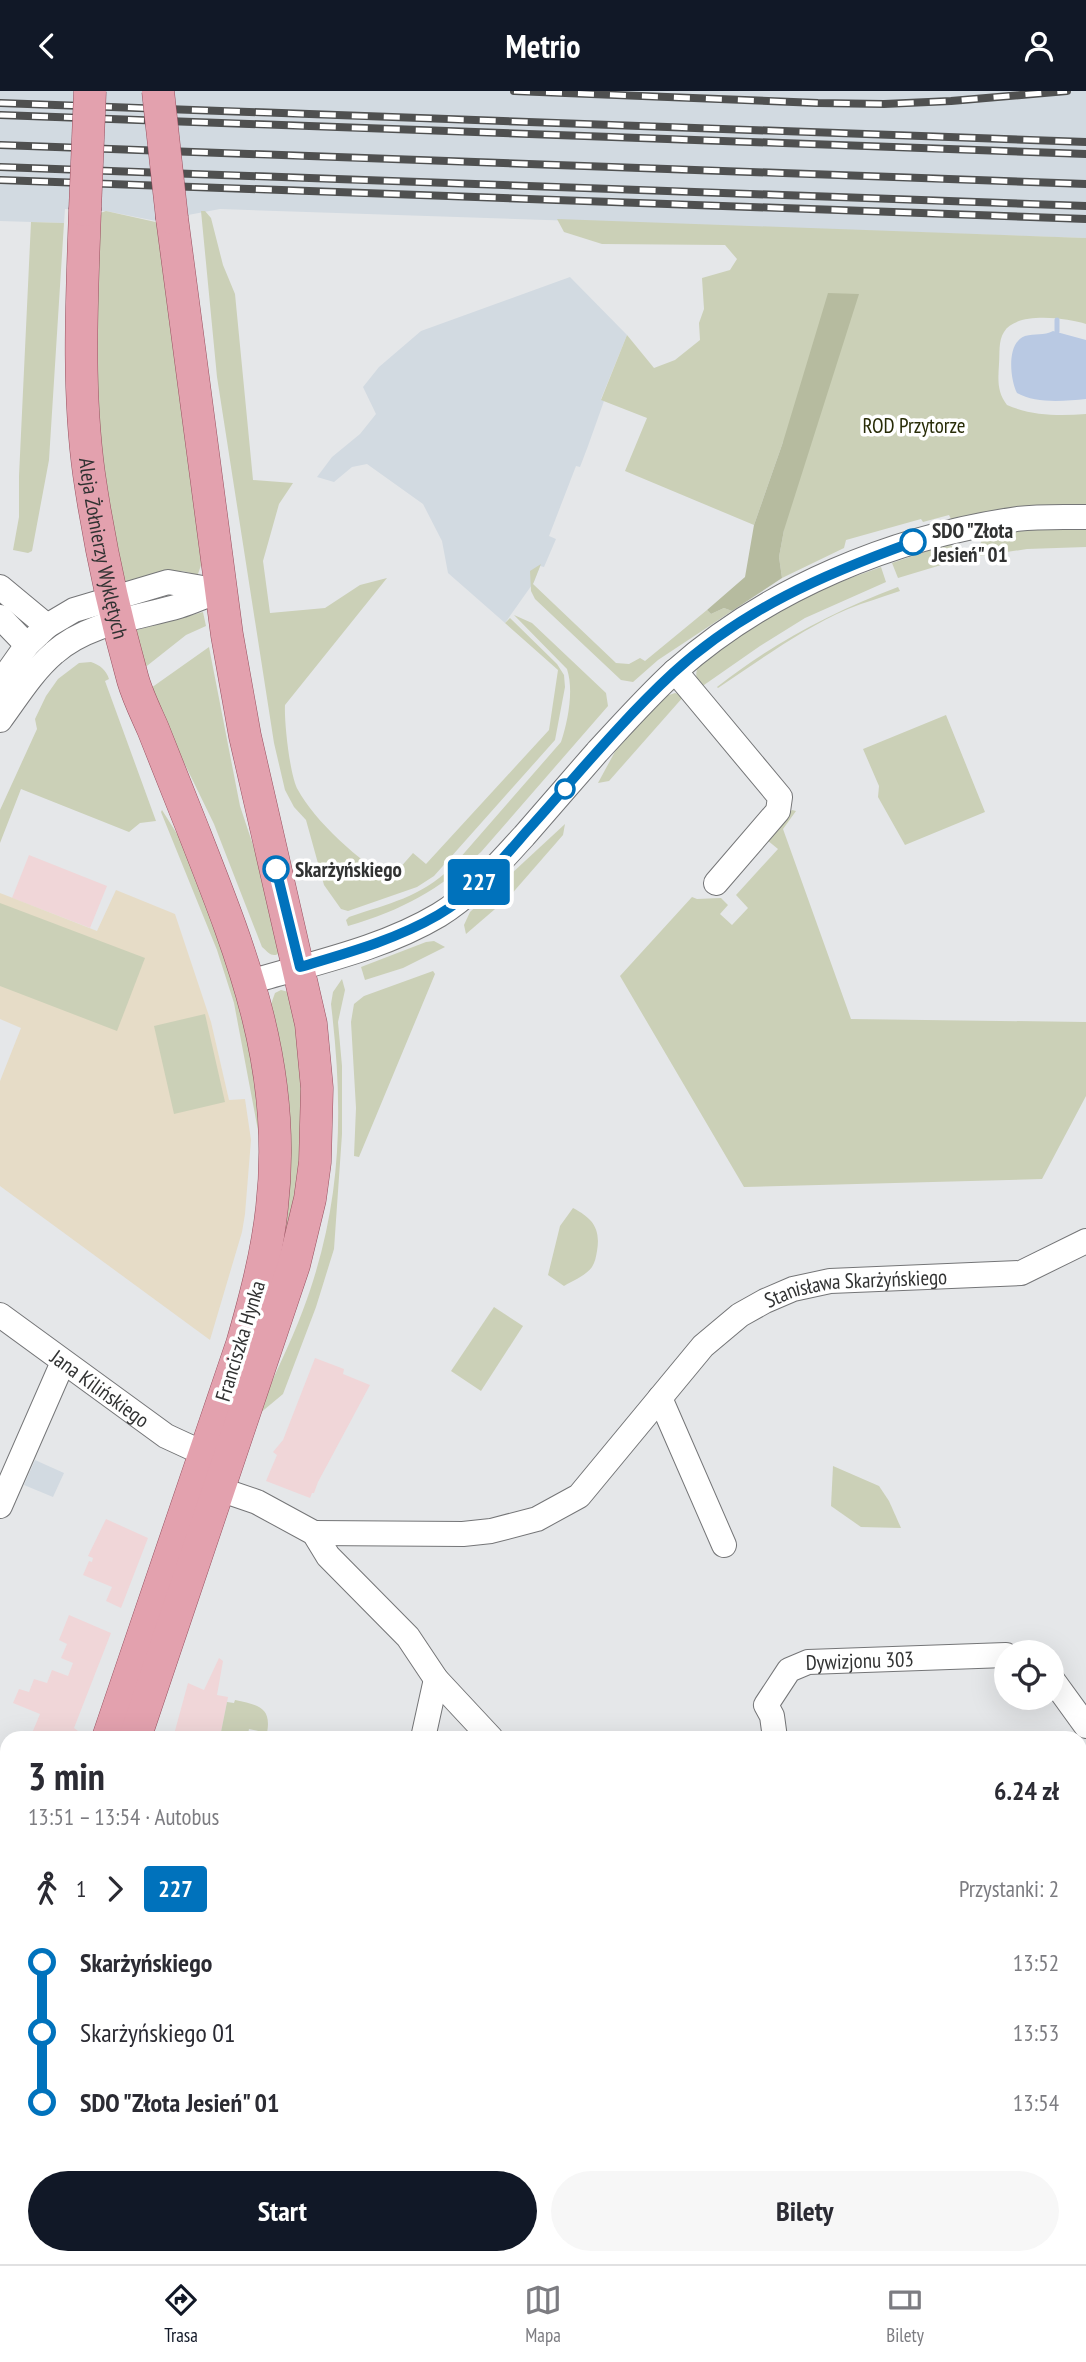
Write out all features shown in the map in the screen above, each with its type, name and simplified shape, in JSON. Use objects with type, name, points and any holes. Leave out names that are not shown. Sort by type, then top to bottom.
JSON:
[{"type":"main road","name":"Aleja Żołnierzy Wyklętych","points":[[90,91],[82,357],[89,472],[115,610],[135,684],[230,924],[250,982]]},
{"type":"main road","points":[[158,91],[220,591],[246,736],[300,967]]},
{"type":"main road","name":"Franciszka Hynka","points":[[137,1731],[285,1294],[310,1199],[315,1162],[317,1088],[311,1024],[300,967]]},
{"type":"main road","name":"Franciszka Hynka","points":[[110,1731],[242,1344],[261,1278],[273,1206],[276,1159],[274,1107],[268,1059],[250,982]]},
{"type":"street","points":[[250,982],[383,941],[439,915],[460,901],[496,866],[638,707],[675,671],[736,625],[781,596],[824,576],[913,542],[970,527],[1020,518],[1086,517]]},
{"type":"street","points":[[0,587],[47,626]]},
{"type":"street","points":[[0,700],[10,669],[27,645],[47,626],[74,610],[182,605],[220,591]]},
{"type":"street","points":[[0,720],[37,668],[56,650],[115,610]]},
{"type":"street","points":[[0,617],[27,645]]},
{"type":"street","points":[[675,671],[780,797],[778,811],[716,884]]},
{"type":"street","name":"Stanisława Skarżyńskiego","points":[[219,1489],[257,1502],[314,1533],[463,1534],[491,1531],[537,1519],[579,1496],[712,1337],[740,1315],[793,1289],[830,1281],[1021,1273],[1086,1241]]},
{"type":"street","name":"Jana Kilińskiego","points":[[0,1315],[166,1436],[205,1454]]},
{"type":"street","points":[[0,1506],[63,1362]]},
{"type":"street","points":[[660,1398],[724,1545]]},
{"type":"street","name":"Stanisława Skarżyńskiego","points":[[314,1533],[328,1556],[408,1637],[436,1679],[484,1731]]},
{"type":"street","name":"Dywizjonu 303","points":[[774,1731],[772,1716],[766,1705],[789,1670],[808,1662],[994,1655]]},
{"type":"street","points":[[425,1731],[436,1679]]},
{"type":"street","points":[[1064,1696],[1086,1726]]},
{"type":"shaded area","points":[[0,91],[1086,91],[1086,238],[220,209],[156,221],[106,211],[65,209],[64,223],[0,221]]},
{"type":"shaded area","points":[[570,277],[627,335],[601,399],[604,401],[580,467],[576,466],[549,536],[556,539],[544,567],[540,566],[534,582],[505,623],[448,573],[442,541],[423,504],[367,464],[352,467],[334,482],[317,477],[332,457],[360,434],[376,414],[363,387],[379,367],[421,331]]},
{"type":"shaded area","points":[[29,855],[107,886],[90,928],[12,898]]},
{"type":"shaded area","points":[[116,890],[175,914],[211,1022],[229,1100],[245,1099],[251,1140],[245,1214],[210,1340],[0,1186],[0,1081],[21,1028],[0,1019],[0,893],[97,931]]},
{"type":"shaded area","points":[[315,1358],[344,1369],[343,1374],[370,1385],[310,1498],[266,1481],[277,1455],[273,1452],[283,1440]]},
{"type":"shaded area","points":[[35,1460],[64,1473],[53,1497],[24,1485]]},
{"type":"shaded area","points":[[106,1519],[148,1538],[121,1608],[106,1601],[112,1587],[83,1575],[89,1561],[92,1562],[93,1558],[88,1556]]},
{"type":"shaded area","points":[[69,1615],[111,1633],[74,1728],[78,1731],[33,1731],[40,1714],[13,1703],[19,1689],[29,1692],[34,1679],[47,1683],[52,1670],[68,1676],[73,1663],[61,1658],[67,1644],[59,1640]]},
{"type":"shaded area","points":[[219,1658],[223,1661],[217,1695],[228,1697],[221,1731],[175,1731],[188,1683],[204,1690]]},
{"type":"green space","points":[[106,211],[160,223],[202,562],[197,577],[181,571],[171,571],[122,584],[109,510],[97,411],[96,321],[100,213]]},
{"type":"green space","points":[[201,211],[205,211],[211,218],[223,265],[235,294],[253,480],[293,483],[279,504],[263,561],[270,613],[325,608],[360,585],[387,578],[285,705],[292,774],[305,802],[353,852],[391,878],[413,853],[426,864],[549,730],[558,670],[505,623],[510,618],[557,664],[564,675],[565,687],[555,740],[434,876],[417,887],[348,911],[341,909],[324,885],[306,820],[294,807],[285,790],[274,743],[217,377]]},
{"type":"green space","name":"ROD Przytorze","points":[[557,219],[1086,238],[1086,324],[1042,318],[1010,325],[1001,339],[998,375],[1000,391],[1007,405],[1046,414],[1086,414],[1086,504],[1004,509],[951,519],[949,515],[923,522],[921,519],[846,540],[844,548],[782,578],[779,557],[784,530],[783,442],[754,525],[625,471],[647,418],[601,400],[627,335],[654,368],[675,360],[700,340],[699,323],[704,309],[702,278],[730,270],[737,259],[725,245],[602,244],[564,232]]},
{"type":"green space","points":[[31,222],[64,223],[49,460],[32,551],[28,553],[13,550],[19,517]]},
{"type":"green space","points":[[828,293],[859,294],[784,530],[779,557],[782,578],[732,611],[724,608],[711,614],[707,610],[745,577],[754,525],[783,442]]},
{"type":"green space","points":[[1086,528],[1086,547],[1027,549],[980,556],[978,551],[982,539],[990,535]]},
{"type":"green space","points":[[948,544],[956,548],[961,559],[898,578],[892,563]]},
{"type":"green space","points":[[541,564],[533,584],[616,663],[629,664],[640,658],[645,661],[707,610],[711,614],[724,608],[732,611],[658,660],[633,682],[621,680],[535,599],[531,591],[530,571]]},
{"type":"green space","points":[[881,567],[886,582],[805,618],[700,687],[696,677],[698,667],[749,629],[806,597]]},
{"type":"green space","points":[[898,587],[900,591],[848,609],[814,626],[717,687],[760,656],[804,630],[849,607]]},
{"type":"green space","points":[[203,612],[206,626],[186,635],[143,669],[133,631]]},
{"type":"green space","points":[[514,615],[532,623],[606,693],[608,706],[481,852],[435,888],[403,906],[348,926],[346,920],[349,917],[416,893],[452,867],[561,742],[569,705],[567,669]]},
{"type":"green space","points":[[209,647],[240,806],[255,851],[280,953],[275,955],[262,947],[214,824],[157,707],[151,688]]},
{"type":"green space","points":[[91,662],[102,668],[108,676],[109,679],[105,681],[156,821],[140,823],[129,832],[21,789],[0,843],[0,810],[37,729],[35,719],[46,696],[58,679],[79,663]]},
{"type":"green space","points":[[675,693],[684,696],[609,781],[598,783],[618,746],[666,696]]},
{"type":"green space","points":[[946,715],[985,812],[905,845],[878,797],[879,786],[863,749]]},
{"type":"green space","points":[[162,810],[184,845],[224,946],[259,1087],[260,1141],[234,1003],[217,950]]},
{"type":"green space","points":[[792,810],[796,811],[783,829],[851,1019],[1086,1022],[1086,1096],[1042,1179],[744,1187],[620,976],[692,897],[721,898],[728,905],[720,914],[732,925],[748,908],[736,895],[778,849],[767,840],[767,836]]},
{"type":"green space","points":[[565,824],[563,835],[509,897],[466,934],[464,925],[470,912]]},
{"type":"green space","points":[[0,903],[145,958],[117,1031],[0,986]]},
{"type":"green space","points":[[434,941],[445,947],[403,968],[365,980],[361,967]]},
{"type":"green space","points":[[433,971],[435,974],[359,1157],[354,1156],[356,1108],[351,1022],[354,1004],[364,996]]},
{"type":"green space","points":[[342,979],[345,990],[338,1022],[342,1066],[342,1134],[334,1249],[316,1307],[283,1394],[259,1414],[303,1310],[326,1234],[338,1121],[338,1083],[331,1004],[333,992]]},
{"type":"green space","points":[[281,990],[292,993],[304,1058],[304,1157],[289,1240],[277,1261],[270,1007],[275,993]]},
{"type":"green space","points":[[205,1014],[225,1102],[174,1114],[154,1026]]},
{"type":"green space","points":[[573,1208],[594,1225],[598,1243],[592,1267],[564,1286],[548,1275],[560,1226]]},
{"type":"green space","points":[[494,1307],[523,1326],[481,1391],[451,1371]]},
{"type":"green space","points":[[833,1466],[879,1486],[901,1528],[861,1527],[831,1506]]},
{"type":"green space","points":[[235,1700],[261,1708],[267,1717],[267,1731],[221,1731],[227,1702],[234,1703]]},
{"type":"water","points":[[1053,331],[1086,340],[1086,399],[1042,400],[1017,393],[1011,371],[1015,346],[1025,336]]},
{"type":"waterway","points":[[1057,320],[1057,331]]},
{"type":"railway","points":[[514,91],[884,104],[1067,91]]},
{"type":"railway","points":[[0,103],[1086,142]]},
{"type":"railway","points":[[0,115],[1086,154]]},
{"type":"railway","points":[[0,145],[1086,184]]},
{"type":"railway","points":[[0,167],[1086,206]]},
{"type":"railway","points":[[0,180],[1086,219]]},
{"type":"bus line","name":"227","points":[[276,869],[300,967],[383,941],[414,928],[460,901],[496,866],[638,707],[675,671],[705,647],[781,596],[824,576],[913,542]]},
{"type":"place","name":"SDO \"Złota Jesień\" 01","points":[[913,542]]},
{"type":"place","name":"Skarżyńskiego","points":[[276,869]]}]
